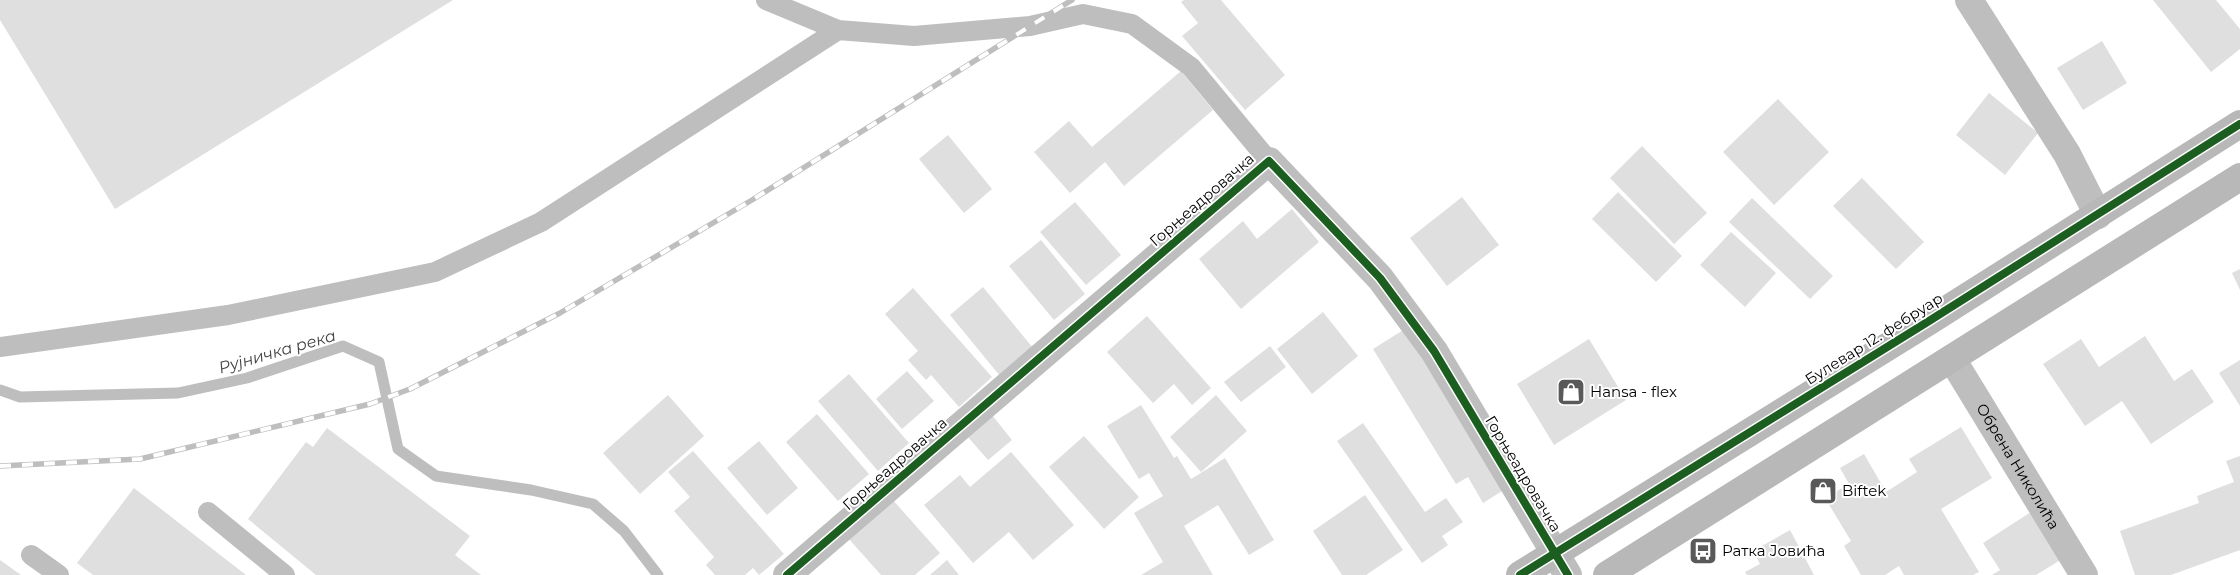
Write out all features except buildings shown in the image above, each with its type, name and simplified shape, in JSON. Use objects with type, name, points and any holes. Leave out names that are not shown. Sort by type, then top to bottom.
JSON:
[{"type":"main road","name":"Булевар 12. фебруар","points":[[1520,575],[1561,564],[2240,124]]},
{"type":"main road","points":[[1608,575],[2240,177]]},
{"type":"street","points":[[1969,0],[2067,154],[2098,215]]},
{"type":"street","name":"Горњеадровачка","points":[[787,575],[1269,161],[1317,214],[1380,278],[1434,351],[1561,564]]},
{"type":"street","name":"Обрена Николића","points":[[1952,359],[2084,575]]},
{"type":"lane","points":[[766,0],[838,30],[914,36],[1030,26],[1083,14],[1132,24],[1192,67],[1269,161]]},
{"type":"lane","points":[[0,348],[228,314],[435,272],[541,222],[838,30]]},
{"type":"lane","points":[[208,512],[285,575]]},
{"type":"lane","points":[[31,555],[58,575]]},
{"type":"waterway","name":"Рујничка река","points":[[0,390],[20,397],[178,393],[247,378],[343,346],[379,362],[398,449],[436,476],[531,490],[593,504],[624,531],[658,575]]},
{"type":"railway","points":[[0,466],[140,459],[370,404],[410,389],[560,313],[752,200],[1072,0]]},
{"type":"cycle path","points":[[1520,575],[1929,321],[2240,124]]},
{"type":"cycle path","points":[[787,575],[1269,161],[1380,278],[1434,351],[1568,575]]},
{"type":"place","name":"Hansa - flex","points":[[1571,392]]},
{"type":"place","name":"Biftek","points":[[1823,491]]},
{"type":"place","name":"Ратка Јовића","points":[[1703,551]]}]
